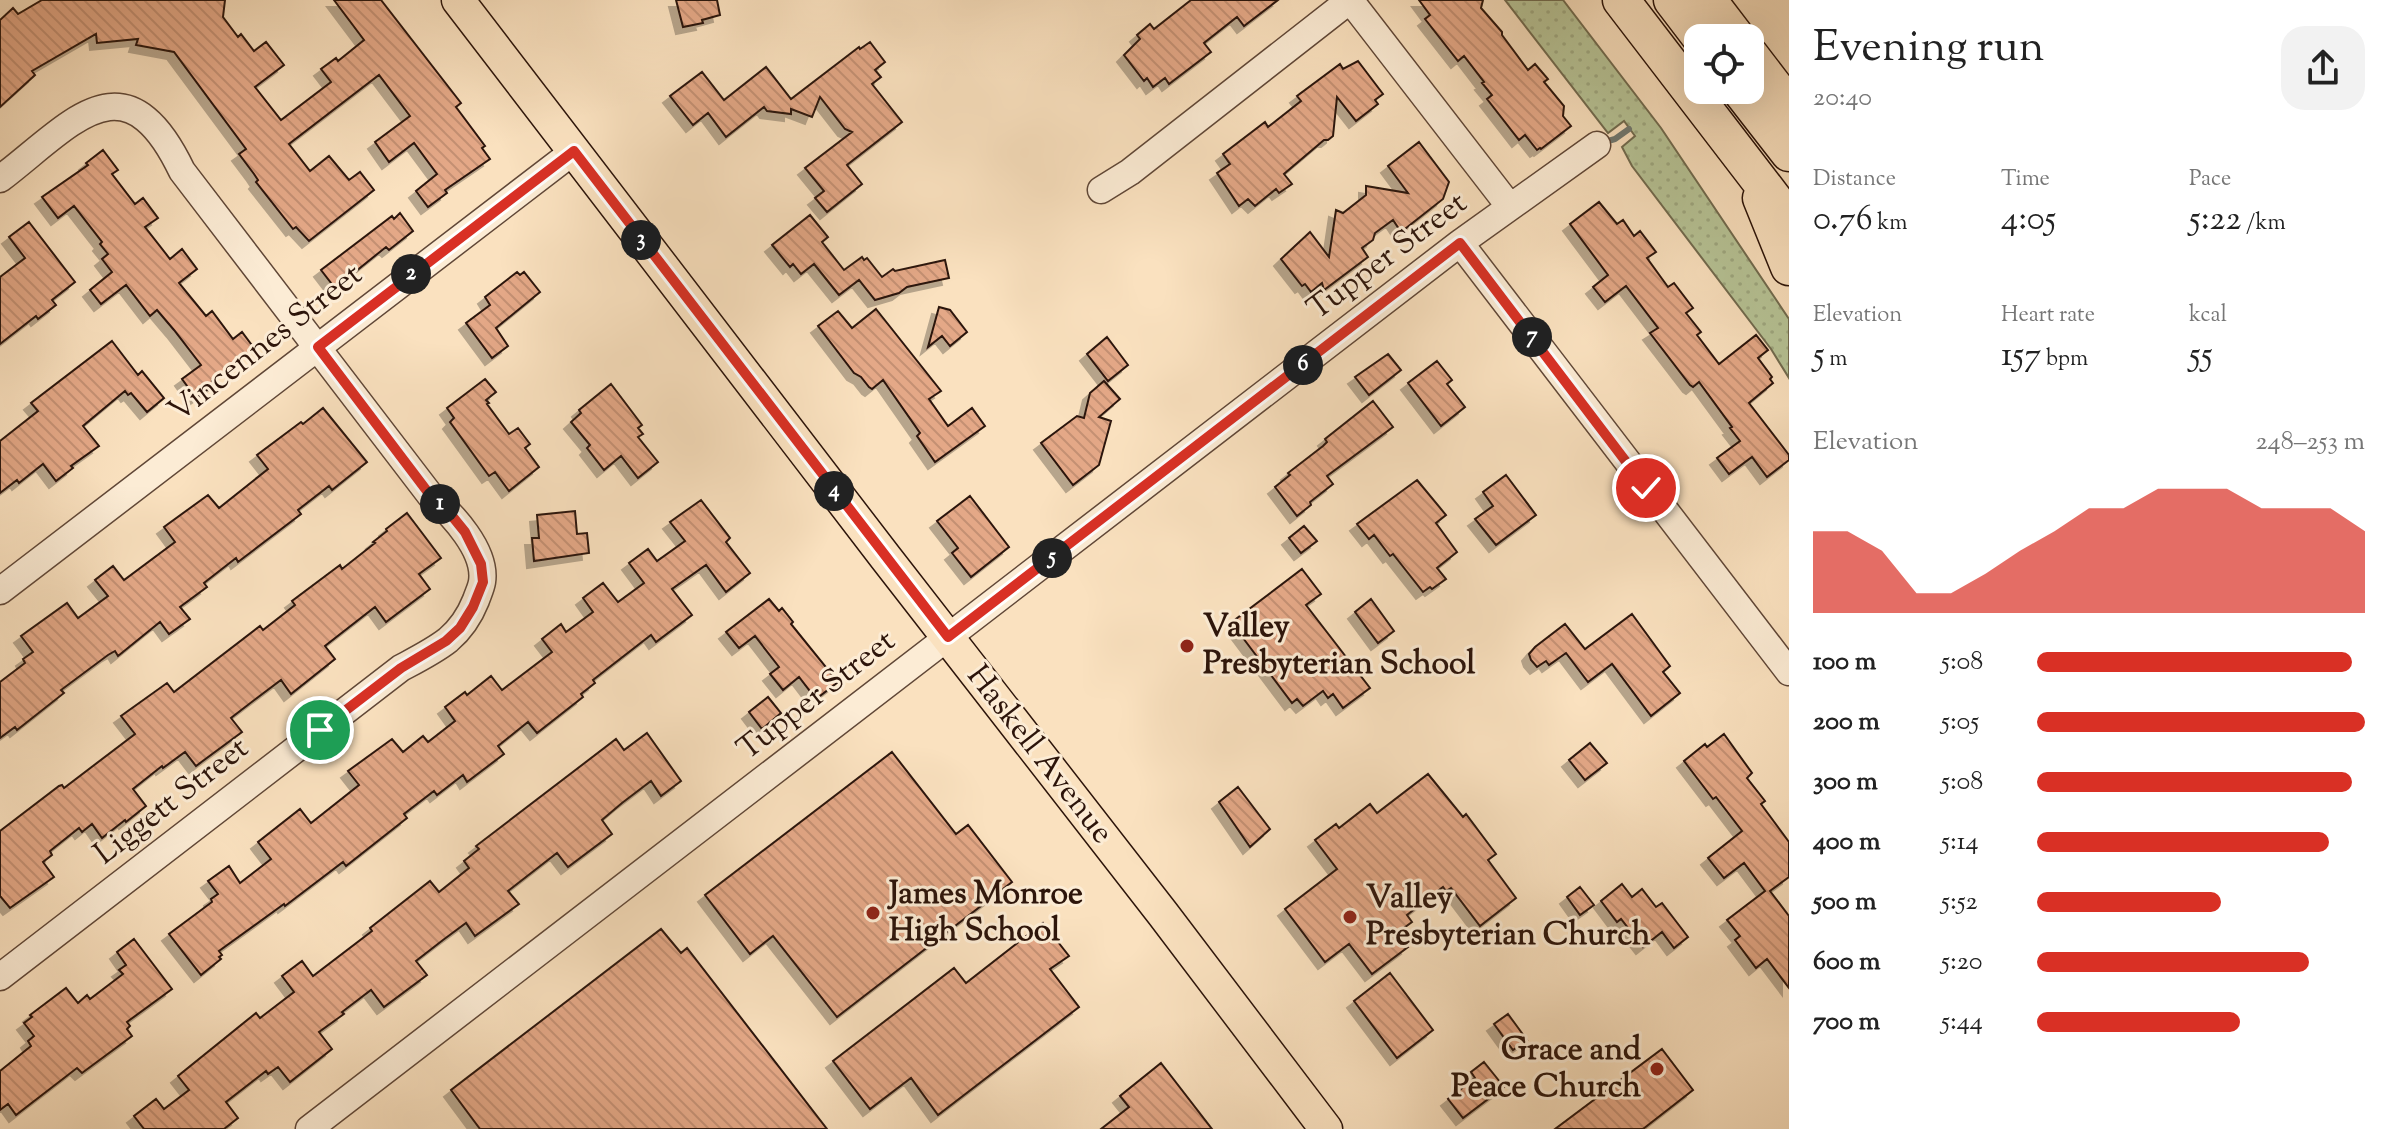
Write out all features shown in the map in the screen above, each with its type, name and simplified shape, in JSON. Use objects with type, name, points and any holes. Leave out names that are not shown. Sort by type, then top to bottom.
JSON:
[{"type":"highway","points":[[1621,0],[1789,219]]},
{"type":"highway","points":[[1650,0],[1684,44]]},
{"type":"highway","points":[[1672,0],[1690,24]]},
{"type":"highway","points":[[1708,0],[1726,24]]},
{"type":"highway","points":[[1764,73],[1789,106]]},
{"type":"highway","points":[[1730,104],[1789,180]]},
{"type":"highway","points":[[1751,104],[1789,153]]},
{"type":"highway","points":[[1749,167],[1789,267]]},
{"type":"main road","name":"Haskell Avenue","points":[[458,0],[1326,1129]]},
{"type":"street","points":[[1101,190],[1130,172],[1350,0],[1510,207]]},
{"type":"street","points":[[0,179],[76,119],[98,108],[118,105],[138,112],[156,127],[182,171],[318,347]]},
{"type":"street","name":"Tupper Street","points":[[309,1129],[1460,243],[1597,145]]},
{"type":"street","name":"Vincennes Street","points":[[0,591],[574,151]]},
{"type":"street","points":[[1460,243],[1789,672]]},
{"type":"street","name":"Liggett Street","points":[[0,977],[401,668],[446,641],[460,628],[473,607],[483,582],[481,564],[465,532],[430,495],[318,347]]},
{"type":"green space","points":[[1505,0],[1563,0],[1661,128],[1789,319],[1789,378],[1771,349],[1632,166],[1622,147],[1635,136],[1624,121],[1608,133]]},
{"type":"building","points":[[42,0],[225,0],[223,17],[238,37],[241,34],[254,51],[266,42],[284,65],[255,87],[281,120],[331,82],[321,69],[336,58],[338,61],[364,40],[334,0],[381,0],[461,103],[456,107],[485,146],[482,148],[490,159],[445,190],[447,193],[428,207],[416,191],[437,174],[414,143],[389,162],[375,142],[410,116],[379,75],[289,144],[310,171],[329,156],[349,180],[360,172],[374,190],[309,241],[296,227],[293,229],[256,182],[258,180],[239,154],[246,149],[174,52],[136,45],[138,39],[97,43],[96,34],[32,71],[35,75],[0,107],[0,20],[13,8],[18,14]]},
{"type":"building","points":[[676,0],[717,0],[720,15],[683,27]]},
{"type":"building","points":[[1191,0],[1278,0],[1244,26],[1237,17],[1204,43],[1211,52],[1169,84],[1165,78],[1153,87],[1147,78],[1144,81],[1124,55],[1140,39],[1137,35],[1150,24],[1154,29]]},
{"type":"building","points":[[1419,0],[1483,0],[1481,8],[1528,70],[1535,64],[1548,79],[1544,82],[1564,106],[1563,116],[1571,126],[1541,149],[1537,150],[1525,135],[1519,140],[1487,99],[1492,95],[1464,56],[1458,61],[1425,19],[1430,15]]},
{"type":"building","points":[[870,42],[885,62],[875,70],[881,77],[872,84],[902,122],[847,165],[862,184],[827,212],[815,198],[824,191],[805,168],[852,132],[845,129],[820,97],[812,117],[791,109],[791,114],[767,111],[764,107],[726,137],[708,113],[693,125],[670,96],[702,72],[724,100],[766,67],[791,99]]},
{"type":"building","points":[[1358,61],[1383,94],[1375,100],[1378,104],[1356,121],[1337,97],[1333,136],[1284,174],[1292,184],[1279,193],[1276,189],[1255,206],[1248,199],[1239,206],[1217,173],[1230,164],[1223,154],[1265,122],[1268,127],[1301,101],[1297,96],[1340,64],[1343,69]]},
{"type":"building","points":[[1419,142],[1449,182],[1443,199],[1401,232],[1393,220],[1375,233],[1373,240],[1362,248],[1368,257],[1324,290],[1322,283],[1311,292],[1305,284],[1302,286],[1281,259],[1310,232],[1329,257],[1336,210],[1343,213],[1366,195],[1366,186],[1408,193],[1388,166]]},
{"type":"building","points":[[103,150],[118,170],[112,174],[135,204],[143,198],[158,218],[145,227],[170,259],[182,249],[197,269],[179,283],[206,316],[212,311],[233,339],[242,332],[254,348],[212,381],[215,384],[196,398],[182,379],[201,365],[157,310],[150,316],[126,285],[101,304],[90,290],[112,272],[102,259],[108,254],[100,244],[102,242],[74,206],[58,218],[42,197],[88,165],[86,163]]},
{"type":"building","points":[[1599,202],[1617,224],[1623,220],[1634,236],[1640,231],[1656,252],[1647,258],[1668,287],[1674,283],[1693,308],[1686,313],[1701,332],[1697,335],[1719,364],[1756,335],[1768,350],[1758,358],[1773,383],[1749,403],[1789,455],[1789,460],[1767,477],[1752,457],[1729,474],[1717,458],[1740,441],[1732,427],[1699,382],[1693,387],[1690,385],[1650,333],[1658,328],[1626,286],[1605,302],[1593,287],[1608,275],[1570,224]]},
{"type":"building","points":[[400,213],[413,231],[389,250],[386,247],[335,288],[321,270]]},
{"type":"building","points":[[810,215],[828,237],[822,242],[844,270],[862,257],[864,260],[867,258],[882,277],[893,269],[945,260],[949,278],[907,287],[899,293],[875,300],[859,280],[839,295],[814,264],[801,274],[793,264],[790,267],[772,245]]},
{"type":"building","points":[[29,222],[75,282],[52,300],[56,305],[38,319],[36,316],[0,344],[0,277],[25,258],[9,237]]},
{"type":"building","points":[[517,272],[520,275],[524,272],[540,292],[496,328],[508,346],[492,358],[466,323],[490,305],[485,297]]},
{"type":"building","points":[[939,307],[950,310],[967,332],[950,346],[942,336],[928,347]]},
{"type":"building","points":[[876,309],[941,391],[929,399],[948,426],[972,408],[985,426],[935,462],[917,436],[920,433],[883,380],[872,389],[869,387],[854,373],[818,326],[838,311],[852,328]]},
{"type":"building","points":[[1107,337],[1128,365],[1108,381],[1087,354]]},
{"type":"building","points":[[112,341],[138,375],[142,371],[164,398],[147,412],[131,393],[128,395],[125,391],[83,426],[99,446],[71,466],[73,468],[56,481],[43,464],[0,493],[0,441],[38,411],[31,403]]},
{"type":"building","points":[[1388,354],[1401,370],[1369,395],[1355,377]]},
{"type":"building","points":[[1437,361],[1452,380],[1447,384],[1465,407],[1441,426],[1408,383]]},
{"type":"building","points":[[485,379],[496,392],[486,400],[487,404],[509,434],[518,428],[530,444],[525,448],[539,467],[509,491],[495,472],[489,476],[450,422],[454,418],[447,408]]},
{"type":"building","points":[[1104,381],[1120,399],[1099,417],[1111,421],[1099,465],[1073,485],[1041,443],[1077,416],[1084,418],[1090,393]]},
{"type":"building","points":[[611,384],[642,425],[638,428],[643,434],[638,437],[658,462],[638,478],[621,456],[604,470],[587,448],[590,445],[571,422],[581,413],[579,410]]},
{"type":"building","points":[[1373,401],[1393,427],[1327,476],[1333,484],[1297,516],[1275,487],[1323,446],[1327,442],[1325,439]]},
{"type":"building","points":[[323,408],[367,462],[332,490],[329,486],[298,510],[301,514],[238,562],[236,558],[204,583],[207,587],[180,607],[190,619],[169,634],[160,622],[118,656],[115,651],[108,655],[61,690],[64,693],[17,730],[15,727],[0,738],[0,682],[25,663],[23,659],[33,652],[21,636],[67,603],[78,618],[108,596],[95,580],[113,566],[124,580],[175,542],[164,527],[208,495],[219,508],[268,469],[257,455]]},
{"type":"building","points":[[1506,475],[1536,515],[1496,545],[1475,519],[1493,506],[1483,492]]},
{"type":"building","points":[[1417,480],[1446,515],[1436,523],[1457,552],[1437,568],[1446,579],[1423,592],[1393,554],[1390,556],[1374,535],[1369,539],[1357,524]]},
{"type":"building","points":[[970,496],[1009,547],[971,577],[952,553],[958,548],[937,521]]},
{"type":"building","points":[[701,500],[730,538],[726,542],[750,573],[726,592],[706,565],[672,589],[692,615],[656,642],[651,635],[593,680],[595,683],[581,694],[583,697],[537,733],[528,722],[498,746],[504,754],[467,782],[463,775],[437,795],[434,791],[404,814],[407,818],[346,866],[343,862],[219,951],[221,959],[201,975],[169,934],[212,902],[211,899],[218,894],[208,881],[229,866],[240,883],[271,859],[258,842],[300,809],[311,823],[359,785],[348,771],[392,739],[403,752],[423,736],[428,742],[455,721],[445,707],[491,676],[502,690],[552,652],[542,639],[561,624],[566,632],[593,612],[583,598],[603,583],[618,602],[644,583],[629,563],[648,549],[657,561],[685,541],[670,522]]},
{"type":"building","points":[[575,511],[577,534],[587,533],[589,553],[534,561],[532,538],[539,538],[537,515]]},
{"type":"building","points":[[407,513],[441,558],[419,574],[430,589],[386,622],[375,607],[325,646],[335,659],[291,694],[281,680],[231,718],[242,732],[196,766],[185,752],[162,766],[133,789],[146,806],[126,822],[102,838],[92,824],[82,832],[79,828],[50,851],[52,855],[43,862],[54,877],[10,908],[0,896],[0,831],[59,786],[64,788],[135,734],[121,716],[167,683],[174,692],[260,626],[263,630],[295,605],[292,601],[340,565],[342,569]]},
{"type":"building","points":[[1304,526],[1317,541],[1301,553],[1289,538]]},
{"type":"building","points":[[1302,569],[1321,594],[1306,605],[1370,688],[1343,708],[1333,694],[1328,698],[1323,691],[1303,706],[1297,699],[1292,703],[1237,630],[1242,626],[1236,619]]},
{"type":"building","points":[[769,599],[779,611],[782,608],[793,622],[791,624],[838,682],[816,699],[799,677],[783,690],[770,674],[779,667],[755,636],[739,648],[726,632]]},
{"type":"building","points":[[1371,599],[1394,631],[1378,643],[1355,612]]},
{"type":"building","points":[[1632,614],[1670,666],[1663,672],[1680,693],[1651,716],[1612,664],[1588,682],[1566,653],[1549,665],[1546,661],[1537,667],[1531,660],[1529,654],[1535,647],[1565,624],[1585,649]]},
{"type":"building","points":[[768,697],[781,713],[762,729],[749,712]]},
{"type":"building","points":[[647,733],[681,781],[661,796],[651,781],[622,803],[602,820],[612,834],[568,867],[557,853],[508,891],[519,904],[475,936],[466,923],[416,961],[427,975],[384,1007],[371,990],[342,1012],[344,1014],[319,1032],[332,1049],[290,1082],[278,1067],[268,1074],[266,1071],[226,1102],[238,1118],[224,1129],[144,1129],[134,1116],[156,1099],[164,1109],[189,1090],[178,1076],[256,1013],[260,1018],[294,992],[282,976],[302,961],[313,976],[430,881],[439,892],[469,868],[464,861],[479,849],[476,846],[616,739],[624,750]]},
{"type":"building","points":[[1724,734],[1752,773],[1747,778],[1765,801],[1761,804],[1789,842],[1789,877],[1770,891],[1789,916],[1789,988],[1767,959],[1756,968],[1735,940],[1740,936],[1727,920],[1765,891],[1744,863],[1724,878],[1708,858],[1742,831],[1684,761]]},
{"type":"building","points":[[1590,743],[1607,763],[1585,780],[1569,760]]},
{"type":"building","points":[[892,752],[956,834],[968,825],[1012,882],[837,1017],[773,936],[750,954],[705,895]]},
{"type":"building","name":"Valley Presbyterian Church","points":[[1428,774],[1463,817],[1466,814],[1496,854],[1488,860],[1516,898],[1480,926],[1451,888],[1446,891],[1443,887],[1407,915],[1412,922],[1397,933],[1408,947],[1372,974],[1349,944],[1325,962],[1285,909],[1337,869],[1315,840],[1336,824],[1339,828],[1370,804],[1377,813]]},
{"type":"building","points":[[1238,787],[1270,829],[1250,847],[1219,802]]},
{"type":"building","points":[[1622,884],[1632,897],[1642,889],[1656,907],[1662,903],[1688,937],[1674,948],[1662,932],[1643,947],[1621,919],[1617,922],[1601,901]]},
{"type":"building","points":[[1580,887],[1594,905],[1580,915],[1567,897]]},
{"type":"building","points":[[1043,923],[1069,956],[1050,969],[1079,1007],[938,1115],[911,1078],[870,1109],[833,1061],[954,968],[966,983]]},
{"type":"building","points":[[661,929],[681,953],[687,948],[827,1129],[480,1129],[451,1090]]},
{"type":"building","points":[[134,939],[172,989],[127,1022],[132,1036],[82,1073],[77,1068],[16,1115],[8,1104],[0,1110],[0,1071],[31,1046],[28,1041],[34,1036],[24,1023],[32,1017],[30,1015],[66,988],[78,1003],[87,995],[90,999],[123,974],[119,970],[126,965],[117,952]]},
{"type":"building","points":[[1390,973],[1433,1030],[1397,1058],[1354,1001]]},
{"type":"building","points":[[1508,1014],[1527,1040],[1513,1050],[1494,1024]]},
{"type":"building","name":"Grace and Peace Church","points":[[1662,1049],[1693,1090],[1643,1129],[1555,1129]]},
{"type":"building","points":[[1484,1062],[1504,1087],[1463,1118],[1448,1099],[1475,1078],[1471,1072]]},
{"type":"building","points":[[1161,1063],[1212,1129],[1101,1129],[1129,1107],[1120,1096]]},
{"type":"waterway","points":[[1601,143],[1615,139],[1629,129]]},
{"type":"place","name":"Valley Presbyterian School","points":[[1187,646]]},
{"type":"place","name":"James Monroe High School","points":[[873,913]]},
{"type":"place","name":"Valley Presbyterian Church","points":[[1350,917]]},
{"type":"place","name":"Grace and Peace Church","points":[[1657,1069]]},
{"type":"route","points":[[320,730],[401,668],[446,641],[460,628],[483,582],[481,564],[465,532],[430,495],[318,347],[574,151],[948,637],[1460,243],[1646,488]]}]
